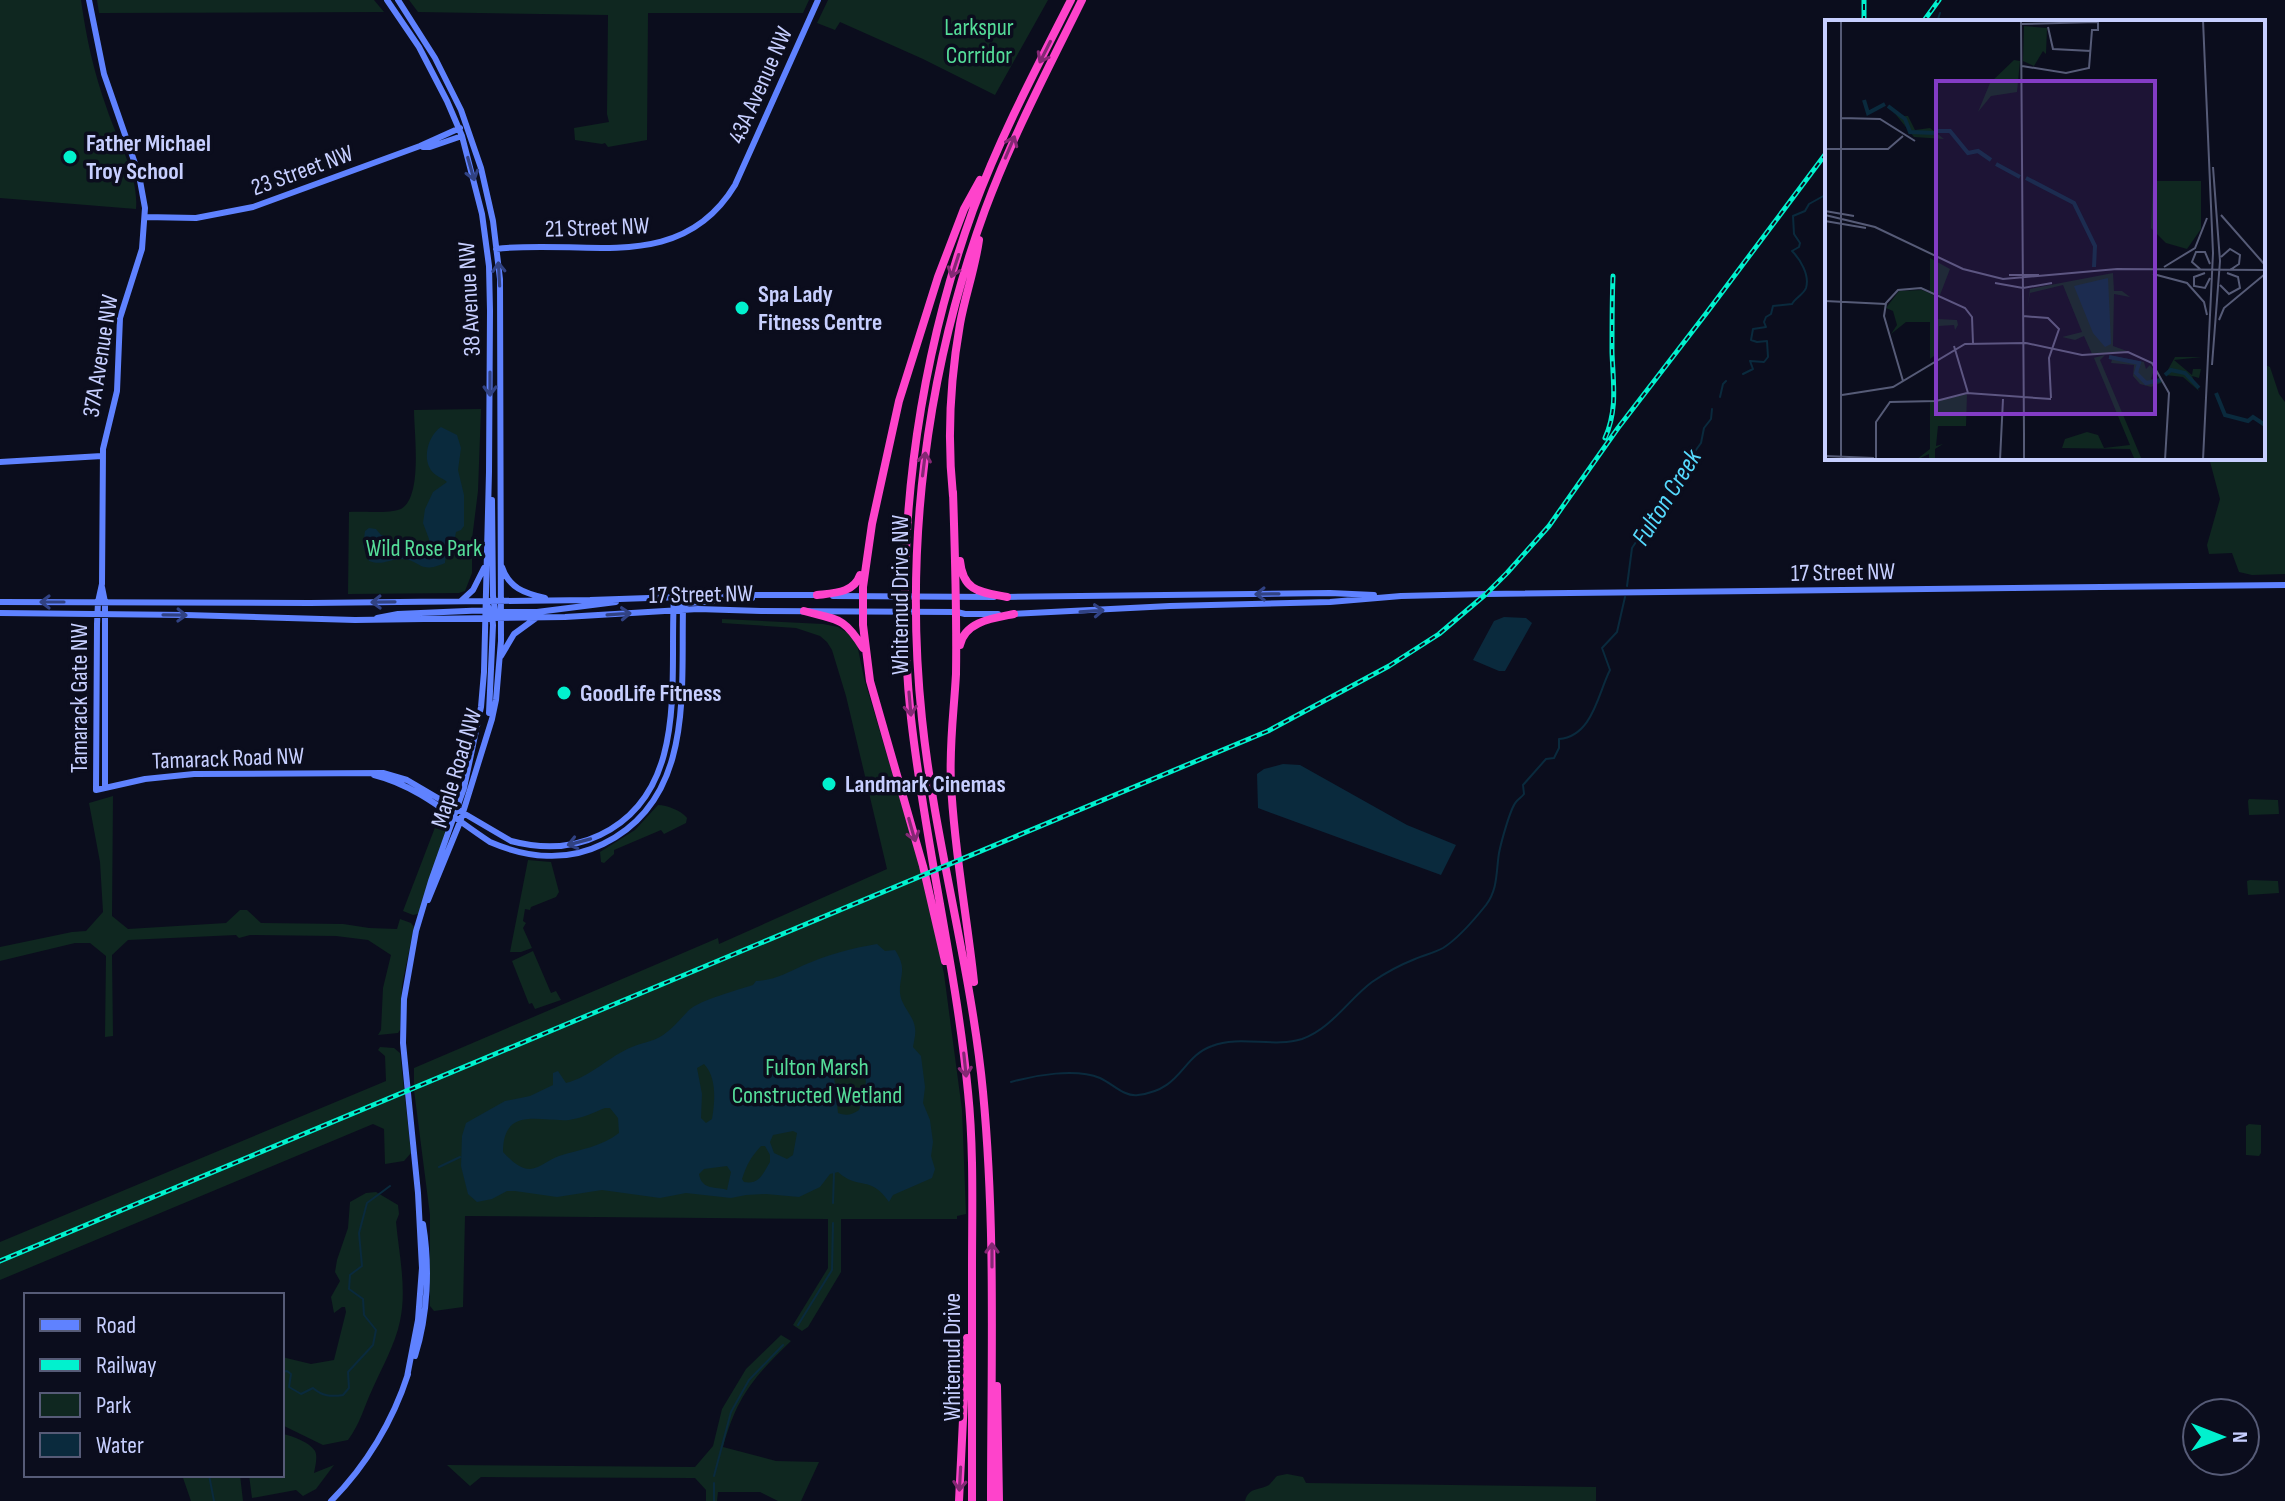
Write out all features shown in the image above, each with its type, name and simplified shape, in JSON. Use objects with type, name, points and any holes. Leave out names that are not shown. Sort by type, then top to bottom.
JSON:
[{"type":"highway","name":"Whitemud Drive NW","points":[[973,1214],[970,1120],[962,1039],[911,717],[905,569],[914,457],[934,341],[973,210],[1018,104],[1071,0]]},
{"type":"highway","name":"Whitemud Drive NW","points":[[990,1215],[984,1096],[977,1039],[924,730],[916,626],[919,508],[932,410],[958,293],[1011,144],[1082,0]]},
{"type":"highway","points":[[962,1039],[927,881],[875,702],[865,652],[863,596],[865,560],[881,476],[922,327],[964,209],[1002,140]]},
{"type":"highway","points":[[984,213],[976,261],[960,322],[953,370],[949,450],[964,580],[979,592],[1007,597]]},
{"type":"highway","points":[[953,492],[957,612],[950,757],[977,1039]]},
{"type":"highway","points":[[817,595],[856,585],[865,560]]},
{"type":"highway","points":[[804,611],[844,623],[865,652]]},
{"type":"highway","points":[[955,678],[962,638],[968,630],[985,620],[1014,614]]},
{"type":"highway","name":"Whitemud Drive","points":[[972,1501],[973,1214]]},
{"type":"highway","name":"Whitemud Drive","points":[[990,1215],[991,1501]]},
{"type":"highway","points":[[959,1501],[972,1234]]},
{"type":"highway","points":[[992,1291],[999,1501]]},
{"type":"main road","name":"37A Avenue NW","points":[[89,0],[104,74],[141,181],[145,217],[140,257],[120,318],[117,391],[102,456],[100,608]]},
{"type":"main road","name":"38 Avenue NW","points":[[387,0],[419,47],[462,136],[478,197],[487,250],[490,324],[485,601],[494,611]]},
{"type":"main road","name":"38 Avenue NW","points":[[398,0],[435,58],[467,125],[490,203],[500,294],[501,559],[494,611]]},
{"type":"main road","name":"43A Avenue NW","points":[[735,185],[818,0]]},
{"type":"main road","name":"23 Street NW","points":[[145,217],[196,218],[245,210],[420,146],[467,125]]},
{"type":"main road","name":"23 Street NW","points":[[420,146],[430,147],[470,133]]},
{"type":"main road","name":"21 Street NW","points":[[487,250],[630,247],[663,243],[709,217],[726,200],[735,185]]},
{"type":"main road","points":[[0,462],[102,456]]},
{"type":"main road","points":[[487,736],[494,611],[489,472]]},
{"type":"main road","points":[[501,559],[503,572],[519,591],[556,600]]},
{"type":"main road","points":[[461,601],[473,590],[485,565]]},
{"type":"main road","name":"17 Street NW","points":[[494,611],[537,618],[674,610],[683,603],[777,595],[1007,597],[1330,593],[1401,596],[2285,585]]},
{"type":"main road","name":"17 Street NW","points":[[494,611],[556,600],[674,597],[683,603],[804,611],[1014,614],[1330,602],[1401,596]]},
{"type":"main road","points":[[458,816],[511,841],[529,846],[554,847],[575,845],[594,838],[617,826],[632,813],[650,791],[671,724],[674,597]]},
{"type":"main road","points":[[0,602],[370,620],[398,614],[537,612],[643,598]]},
{"type":"main road","points":[[0,613],[100,608],[485,601]]},
{"type":"main road","points":[[458,816],[490,842],[504,848],[554,856],[580,853],[598,846],[634,824],[658,796],[677,741],[682,703],[683,603]]},
{"type":"main road","name":"Tamarack Gate NW","points":[[100,608],[105,787]]},
{"type":"main road","name":"Tamarack Gate NW","points":[[96,790],[100,608]]},
{"type":"main road","name":"Maple Road NW","points":[[331,1501],[352,1478],[377,1442],[397,1403],[407,1377],[418,1320],[421,1290],[418,1193],[402,1037],[404,999],[409,962],[431,881],[487,736],[496,700],[500,659],[494,611]]},
{"type":"main road","name":"Maple Road NW","points":[[458,816],[479,718],[494,611]]},
{"type":"main road","points":[[500,659],[510,638],[537,618]]},
{"type":"main road","name":"Tamarack Road NW","points":[[96,790],[145,779],[194,774],[383,773],[407,780],[458,816]]},
{"type":"green space","name":"Father Michael Troy School","points":[[0,0],[81,0],[98,82],[131,171],[136,209],[0,198]]},
{"type":"green space","points":[[97,0],[374,0],[384,12],[99,13]]},
{"type":"green space","points":[[409,0],[809,0],[803,13],[648,13],[647,140],[608,147],[605,143],[575,140],[574,128],[609,122],[608,15],[418,12]]},
{"type":"green space","name":"Larkspur Corridor","points":[[828,0],[1048,0],[995,95],[840,22],[835,30],[817,23]]},
{"type":"green space","points":[[2265,365],[2270,367],[2285,402],[2285,574],[2252,575],[2239,572],[2232,553],[2209,554],[2207,545],[2220,499],[2210,460],[2265,460]]},
{"type":"green space","name":"Wild Rose Park","points":[[481,409],[472,573],[465,591],[348,594],[349,512],[396,511],[408,502],[415,478],[414,410]]},
{"type":"green space","name":"Fulton Marsh Constructed Wetland","points":[[722,619],[823,624],[846,632],[848,630],[857,644],[864,678],[921,870],[944,974],[962,1110],[966,1214],[957,1216],[957,1219],[841,1219],[841,1272],[808,1327],[802,1331],[793,1325],[828,1268],[828,1219],[465,1216],[463,1307],[434,1311],[430,1306],[430,1215],[414,1068],[718,938],[719,944],[887,869],[846,696],[827,642],[820,636],[796,628],[722,623]]},
{"type":"green space","points":[[113,796],[112,916],[128,929],[226,923],[240,910],[247,910],[261,923],[343,924],[397,929],[400,919],[411,923],[414,927],[402,985],[398,1033],[378,1035],[381,1030],[383,988],[391,955],[368,940],[336,936],[250,935],[239,938],[236,935],[128,940],[112,955],[113,1036],[105,1037],[106,956],[90,943],[75,943],[0,961],[0,947],[86,931],[103,912],[100,862],[89,803]]},
{"type":"green space","points":[[2249,799],[2278,800],[2279,814],[2249,815]]},
{"type":"green space","points":[[658,805],[682,813],[687,818],[686,823],[664,834],[661,830],[614,850],[614,854],[604,863],[601,862],[600,852],[635,830]]},
{"type":"green space","points":[[437,810],[450,821],[418,914],[413,915],[403,911],[439,817]]},
{"type":"green space","points":[[528,860],[551,862],[559,892],[556,897],[530,910],[525,909],[523,921],[526,923],[523,928],[532,948],[510,952]]},
{"type":"green space","points":[[2247,881],[2278,881],[2279,893],[2248,895]]},
{"type":"green space","points":[[533,951],[551,993],[556,991],[561,1000],[535,1009],[532,1003],[529,1004],[512,961]]},
{"type":"green space","points":[[380,1047],[394,1048],[400,1053],[411,1153],[404,1161],[385,1164],[384,1129],[373,1124],[0,1280],[0,1242],[386,1081],[385,1056],[378,1050]]},
{"type":"green space","points":[[2261,1125],[2259,1156],[2246,1155],[2246,1126]]},
{"type":"green space","points":[[376,1192],[398,1205],[396,1222],[403,1284],[400,1321],[392,1347],[352,1434],[348,1440],[323,1445],[284,1426],[284,1357],[311,1364],[334,1360],[346,1312],[342,1307],[334,1313],[331,1297],[340,1281],[335,1272],[337,1260],[348,1228],[350,1202],[366,1193]]},
{"type":"green space","points":[[781,1335],[791,1341],[748,1388],[734,1414],[723,1447],[776,1461],[819,1462],[801,1501],[778,1501],[760,1492],[718,1492],[717,1501],[706,1501],[706,1490],[695,1478],[481,1477],[470,1486],[447,1465],[695,1467],[713,1446],[722,1409],[746,1369]]},
{"type":"green space","points":[[284,1434],[305,1442],[315,1451],[314,1473],[334,1465],[316,1489],[303,1496],[296,1490],[252,1498],[249,1477],[284,1477]]},
{"type":"green space","points":[[1277,1476],[1303,1477],[1306,1483],[1596,1487],[1596,1501],[1245,1501],[1251,1491],[1269,1485]]},
{"type":"green space","points":[[183,1477],[240,1477],[243,1501],[191,1501]]},
{"type":"water","points":[[441,427],[457,435],[461,448],[458,470],[464,495],[464,526],[456,532],[454,543],[457,548],[446,550],[445,563],[430,567],[408,560],[369,561],[363,546],[365,531],[369,528],[390,537],[397,546],[407,550],[429,546],[423,523],[425,509],[433,492],[447,482],[431,470],[427,450],[432,437]]},
{"type":"water","points":[[1504,617],[1526,618],[1532,623],[1505,671],[1499,671],[1473,660],[1494,621]]},
{"type":"water","points":[[1283,764],[1300,765],[1407,825],[1456,845],[1441,875],[1258,808],[1257,774]]},
{"type":"water","points":[[877,944],[885,951],[895,950],[901,963],[901,998],[914,1024],[913,1047],[921,1056],[925,1087],[923,1103],[930,1120],[933,1142],[931,1156],[935,1169],[932,1178],[893,1195],[889,1202],[876,1188],[852,1181],[838,1172],[830,1174],[820,1187],[799,1197],[766,1194],[731,1198],[686,1193],[660,1198],[602,1190],[557,1197],[507,1191],[477,1202],[468,1194],[461,1166],[462,1136],[466,1123],[505,1101],[530,1096],[553,1085],[553,1073],[558,1071],[566,1083],[584,1076],[624,1051],[663,1035],[689,1010],[702,1003],[753,985],[756,981],[781,976],[822,958]],"holes":[[[844,1063],[854,1064],[866,1079],[859,1110],[851,1114],[838,1113],[834,1076]],[[704,1064],[714,1090],[712,1119],[706,1123],[701,1118],[702,1094],[697,1068]],[[610,1108],[618,1118],[619,1133],[598,1145],[559,1156],[530,1169],[518,1165],[503,1152],[509,1128],[516,1122],[583,1117]],[[797,1133],[793,1155],[787,1159],[774,1153],[770,1142],[773,1135]],[[761,1146],[765,1146],[770,1162],[757,1180],[744,1182],[742,1179]],[[727,1166],[731,1172],[727,1190],[706,1185],[699,1174],[704,1169]]]},
{"type":"waterway","name":"Fulton Creek","points":[[1938,20],[1940,13]]},
{"type":"waterway","name":"Fulton Creek","points":[[1743,374],[1753,369],[1750,361],[1764,362],[1768,357],[1767,341],[1751,340],[1753,329],[1766,327],[1764,322],[1773,306],[1792,304],[1806,288],[1805,273],[1792,251],[1800,243],[1794,234],[1793,216],[1825,195]]},
{"type":"waterway","name":"Fulton Creek","points":[[1720,397],[1726,381]]},
{"type":"waterway","name":"Fulton Creek","points":[[1627,586],[1632,548],[1701,443],[1712,409]]},
{"type":"waterway","name":"Fulton Creek","points":[[1011,1082],[1043,1075],[1079,1073],[1100,1078],[1128,1094],[1153,1092],[1173,1080],[1202,1051],[1212,1046],[1302,1039],[1331,1021],[1377,979],[1449,944],[1490,899],[1504,834],[1514,806],[1524,794],[1523,785],[1546,759],[1554,758],[1559,739],[1580,730],[1593,712],[1610,670],[1602,648],[1617,632],[1625,597]]},
{"type":"waterway","name":"Fulton Creek","points":[[439,1167],[460,1157]]},
{"type":"waterway","points":[[833,1203],[834,1172]]},
{"type":"waterway","name":"Fulton Creek","points":[[284,1372],[291,1374],[289,1387],[301,1394],[313,1388],[323,1394],[339,1396],[349,1388],[348,1372],[373,1345],[376,1330],[364,1315],[363,1299],[349,1289],[350,1275],[362,1266],[359,1233],[367,1203],[390,1186]]},
{"type":"waterway","points":[[798,1325],[832,1270],[833,1223]]},
{"type":"waterway","points":[[714,1476],[731,1412],[749,1380],[783,1345]]},
{"type":"waterway","name":"Fulton Creek","points":[[209,1477],[214,1501]]},
{"type":"waterway","points":[[714,1483],[714,1501]]},
{"type":"railway","points":[[1864,0],[1864,20]]},
{"type":"railway","points":[[1924,20],[1939,0]]},
{"type":"railway","points":[[0,1261],[1268,731],[1389,666],[1439,634],[1486,594],[1549,526],[1618,428],[1825,155]]},
{"type":"railway","points":[[1605,438],[1612,417],[1614,395],[1613,276]]},
{"type":"place","name":"Father Michael Troy School","points":[[70,157]]},
{"type":"place","name":"Spa Lady Fitness Centre","points":[[742,308]]},
{"type":"place","name":"GoodLife Fitness","points":[[564,693]]},
{"type":"place","name":"Landmark Cinemas","points":[[829,784]]}]
